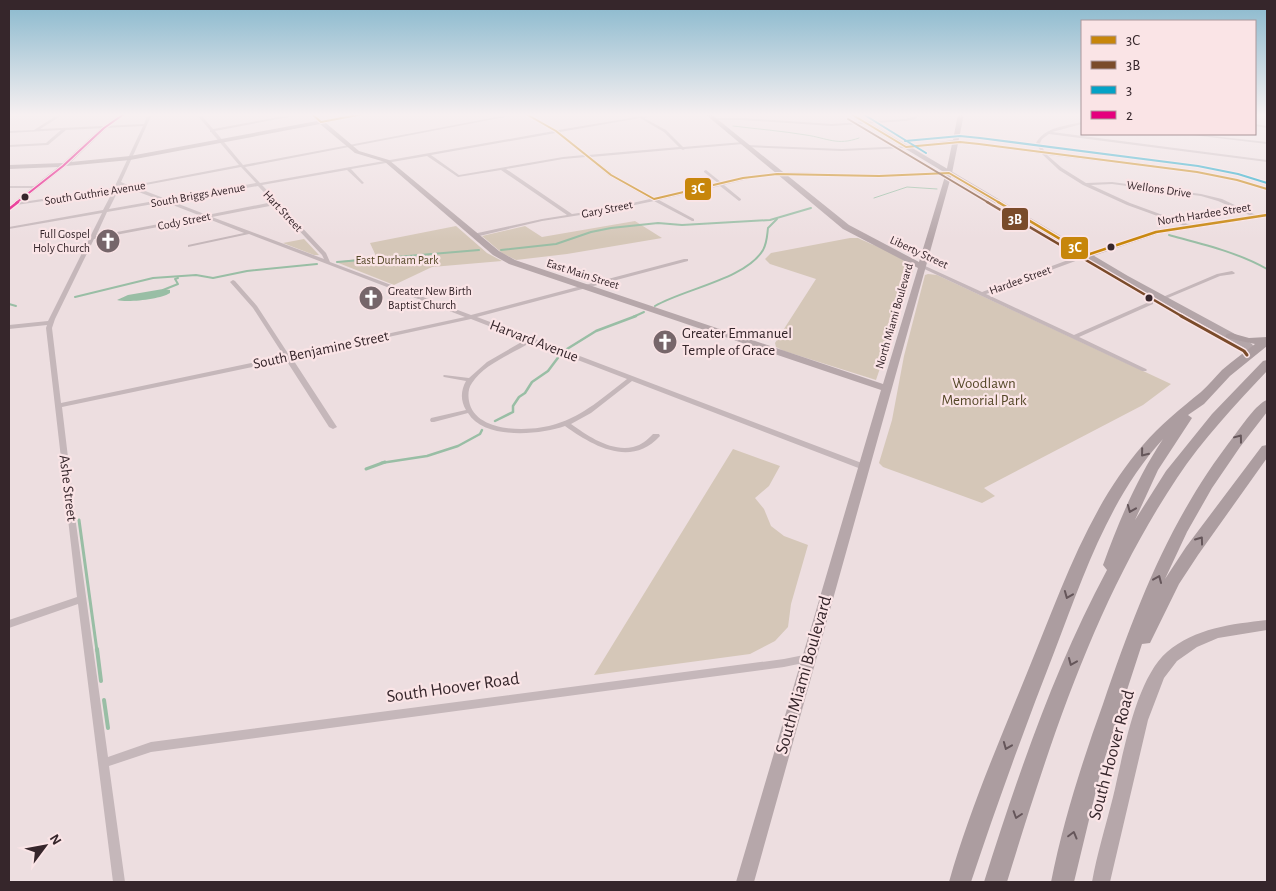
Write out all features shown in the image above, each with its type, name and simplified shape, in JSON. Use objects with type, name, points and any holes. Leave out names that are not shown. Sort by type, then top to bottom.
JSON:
[{"type":"highway","points":[[1231,336],[1249,341],[1267,340]]},
{"type":"highway","points":[[996,882],[1037,751],[1062,684],[1098,601],[1126,521],[1143,483],[1173,435],[1204,395],[1226,373],[1267,340]]},
{"type":"highway","points":[[1098,601],[1135,535],[1179,464],[1221,411],[1265,365],[1252,352]]},
{"type":"highway","points":[[960,882],[1005,753],[1098,524],[1119,487],[1150,444],[1182,411],[1204,395]]},
{"type":"highway","points":[[1062,882],[1089,776],[1110,706],[1157,579],[1212,477],[1245,430],[1267,404]]},
{"type":"highway","points":[[1110,706],[1172,582],[1192,551],[1267,449]]},
{"type":"main road","points":[[920,156],[1165,301],[1190,312],[1248,346],[1252,352]]},
{"type":"main road","points":[[932,163],[941,165],[950,163]]},
{"type":"main road","points":[[946,182],[957,181],[967,184]]},
{"type":"main road","points":[[1165,301],[1181,314],[1237,348],[1252,352]]},
{"type":"street","points":[[9,209],[74,156]]},
{"type":"street","points":[[9,167],[64,165],[143,156]]},
{"type":"street","name":"Hart Street","points":[[233,156],[324,254],[328,263]]},
{"type":"street","name":"South Guthrie Avenue","points":[[16,204],[130,188],[298,156]]},
{"type":"street","name":"East Main Street","points":[[369,156],[387,161],[496,252],[512,262],[886,388]]},
{"type":"street","name":"South Briggs Avenue","points":[[9,228],[418,156]]},
{"type":"street","points":[[429,156],[458,176],[551,159],[592,156]]},
{"type":"street","points":[[587,156],[611,175],[692,220]]},
{"type":"street","name":"Liberty Street","points":[[758,156],[846,227],[872,242],[1144,370]]},
{"type":"street","name":"North Miami Boulevard","points":[[864,467],[949,173],[951,156]]},
{"type":"street","points":[[1046,156],[1062,170],[1085,184],[1120,200],[1188,226]]},
{"type":"street","points":[[1069,156],[1202,173],[1267,189]]},
{"type":"street","points":[[1221,156],[1267,161]]},
{"type":"street","name":"Ashe Street","points":[[119,882],[50,344],[50,323],[130,158]]},
{"type":"street","points":[[348,168],[362,183]]},
{"type":"street","points":[[501,168],[572,216]]},
{"type":"street","points":[[706,171],[739,200]]},
{"type":"street","name":"Gary Street","points":[[475,235],[654,199],[752,176],[780,174],[879,176],[949,173]]},
{"type":"street","name":"Harvard Avenue","points":[[119,183],[864,467]]},
{"type":"street","name":"Wellons Drive","points":[[1085,184],[1112,183],[1201,195],[1220,200],[1258,217]]},
{"type":"street","points":[[9,187],[38,187]]},
{"type":"street","name":"Cody Street","points":[[92,238],[276,203]]},
{"type":"street","name":"North Hardee Street","points":[[1087,255],[1145,234],[1188,226],[1267,216]]},
{"type":"street","points":[[190,246],[250,233]]},
{"type":"street","name":"Hardee Street","points":[[982,294],[1087,255]]},
{"type":"street","name":"South Benjamine Street","points":[[58,406],[471,317],[686,260]]},
{"type":"street","points":[[1165,301],[1219,275],[1232,273]]},
{"type":"street","points":[[233,282],[252,302],[333,427]]},
{"type":"street","points":[[1074,337],[1151,304]]},
{"type":"street","points":[[9,327],[50,323]]},
{"type":"street","points":[[530,340],[487,366],[471,380],[465,392],[469,411],[483,423],[510,431],[538,430],[566,424],[588,412],[632,378]]},
{"type":"street","points":[[446,376],[471,380]]},
{"type":"street","points":[[434,420],[469,411]]},
{"type":"street","points":[[566,424],[595,443],[612,449],[646,446],[656,436]]},
{"type":"street","name":"South Miami Boulevard","points":[[744,882],[864,467]]},
{"type":"street","points":[[9,624],[82,599]]},
{"type":"street","name":"South Hoover Road","points":[[1101,882],[1140,720],[1157,675],[1172,657],[1192,643],[1216,633],[1267,625]]},
{"type":"street","name":"South Hoover Road","points":[[104,763],[151,747],[352,722],[809,658]]},
{"type":"green space","points":[[635,221],[662,238],[567,254],[516,260],[502,253],[482,236],[525,226],[542,237]]},
{"type":"green space","name":"East Durham Park","points":[[456,226],[487,253],[502,261],[432,267],[394,285],[336,262],[376,256],[370,243]]},
{"type":"green space","points":[[858,238],[897,256],[910,266],[913,271],[876,380],[784,351],[776,347],[775,343],[816,279],[770,264],[765,259],[771,253]]},
{"type":"green space","name":"East Durham Park","points":[[304,239],[319,255],[314,255],[283,243]]},
{"type":"green space","name":"Woodlawn Memorial Park","points":[[925,275],[937,275],[1171,384],[1143,405],[984,488],[995,496],[982,503],[883,467],[879,463],[892,420],[904,356]]},
{"type":"green space","points":[[733,449],[780,466],[769,486],[755,498],[764,509],[771,526],[784,536],[808,545],[791,604],[788,627],[775,641],[750,654],[594,675]]},
{"type":"shaded area","points":[[163,289],[170,290],[170,293],[144,300],[117,300],[128,295]]},
{"type":"waterway","points":[[874,198],[907,187],[937,189]]},
{"type":"waterway","points":[[501,250],[556,244],[591,232],[611,228],[658,223],[682,225],[770,220],[811,208]]},
{"type":"waterway","points":[[655,306],[743,269],[755,260],[763,250],[768,228],[777,219]]},
{"type":"waterway","points":[[1169,235],[1232,253],[1267,269]]},
{"type":"waterway","points":[[337,262],[479,250]]},
{"type":"waterway","points":[[75,297],[153,278],[196,275],[213,278],[247,271],[317,264]]},
{"type":"waterway","points":[[163,290],[178,284],[175,279],[178,278]]},
{"type":"waterway","points":[[9,304],[16,306]]},
{"type":"waterway","points":[[633,317],[644,312]]},
{"type":"waterway","points":[[567,349],[596,331],[636,316]]},
{"type":"waterway","points":[[495,421],[513,412],[513,406],[519,397],[525,393],[532,382],[548,371],[560,355]]},
{"type":"waterway","points":[[383,463],[427,456],[458,446],[480,434],[482,430]]},
{"type":"waterway","points":[[366,469],[383,463]]},
{"type":"waterway","points":[[79,520],[97,651]]},
{"type":"waterway","points":[[97,649],[101,681]]},
{"type":"waterway","points":[[104,700],[108,728]]},
{"type":"transit line","name":"2","points":[[9,209],[74,156]]},
{"type":"transit line","name":"3C","points":[[587,156],[611,175],[654,199],[743,178],[777,174],[879,176],[949,173],[1087,255],[1156,232],[1267,215]]},
{"type":"transit line","name":"3B","points":[[909,156],[1122,283],[1244,351],[1247,355]]},
{"type":"transit line","name":"3C","points":[[1069,156],[1197,172],[1237,180],[1267,189]]},
{"type":"transit line","name":"3","points":[[1117,156],[1198,166],[1238,174],[1267,183]]},
{"type":"place","name":"Full Gospel Holy Church","points":[[108,241]]},
{"type":"place","name":"Greater New Birth Baptist Church","points":[[371,298]]},
{"type":"place","name":"Greater Emmanuel Temple of Grace","points":[[665,342]]}]
